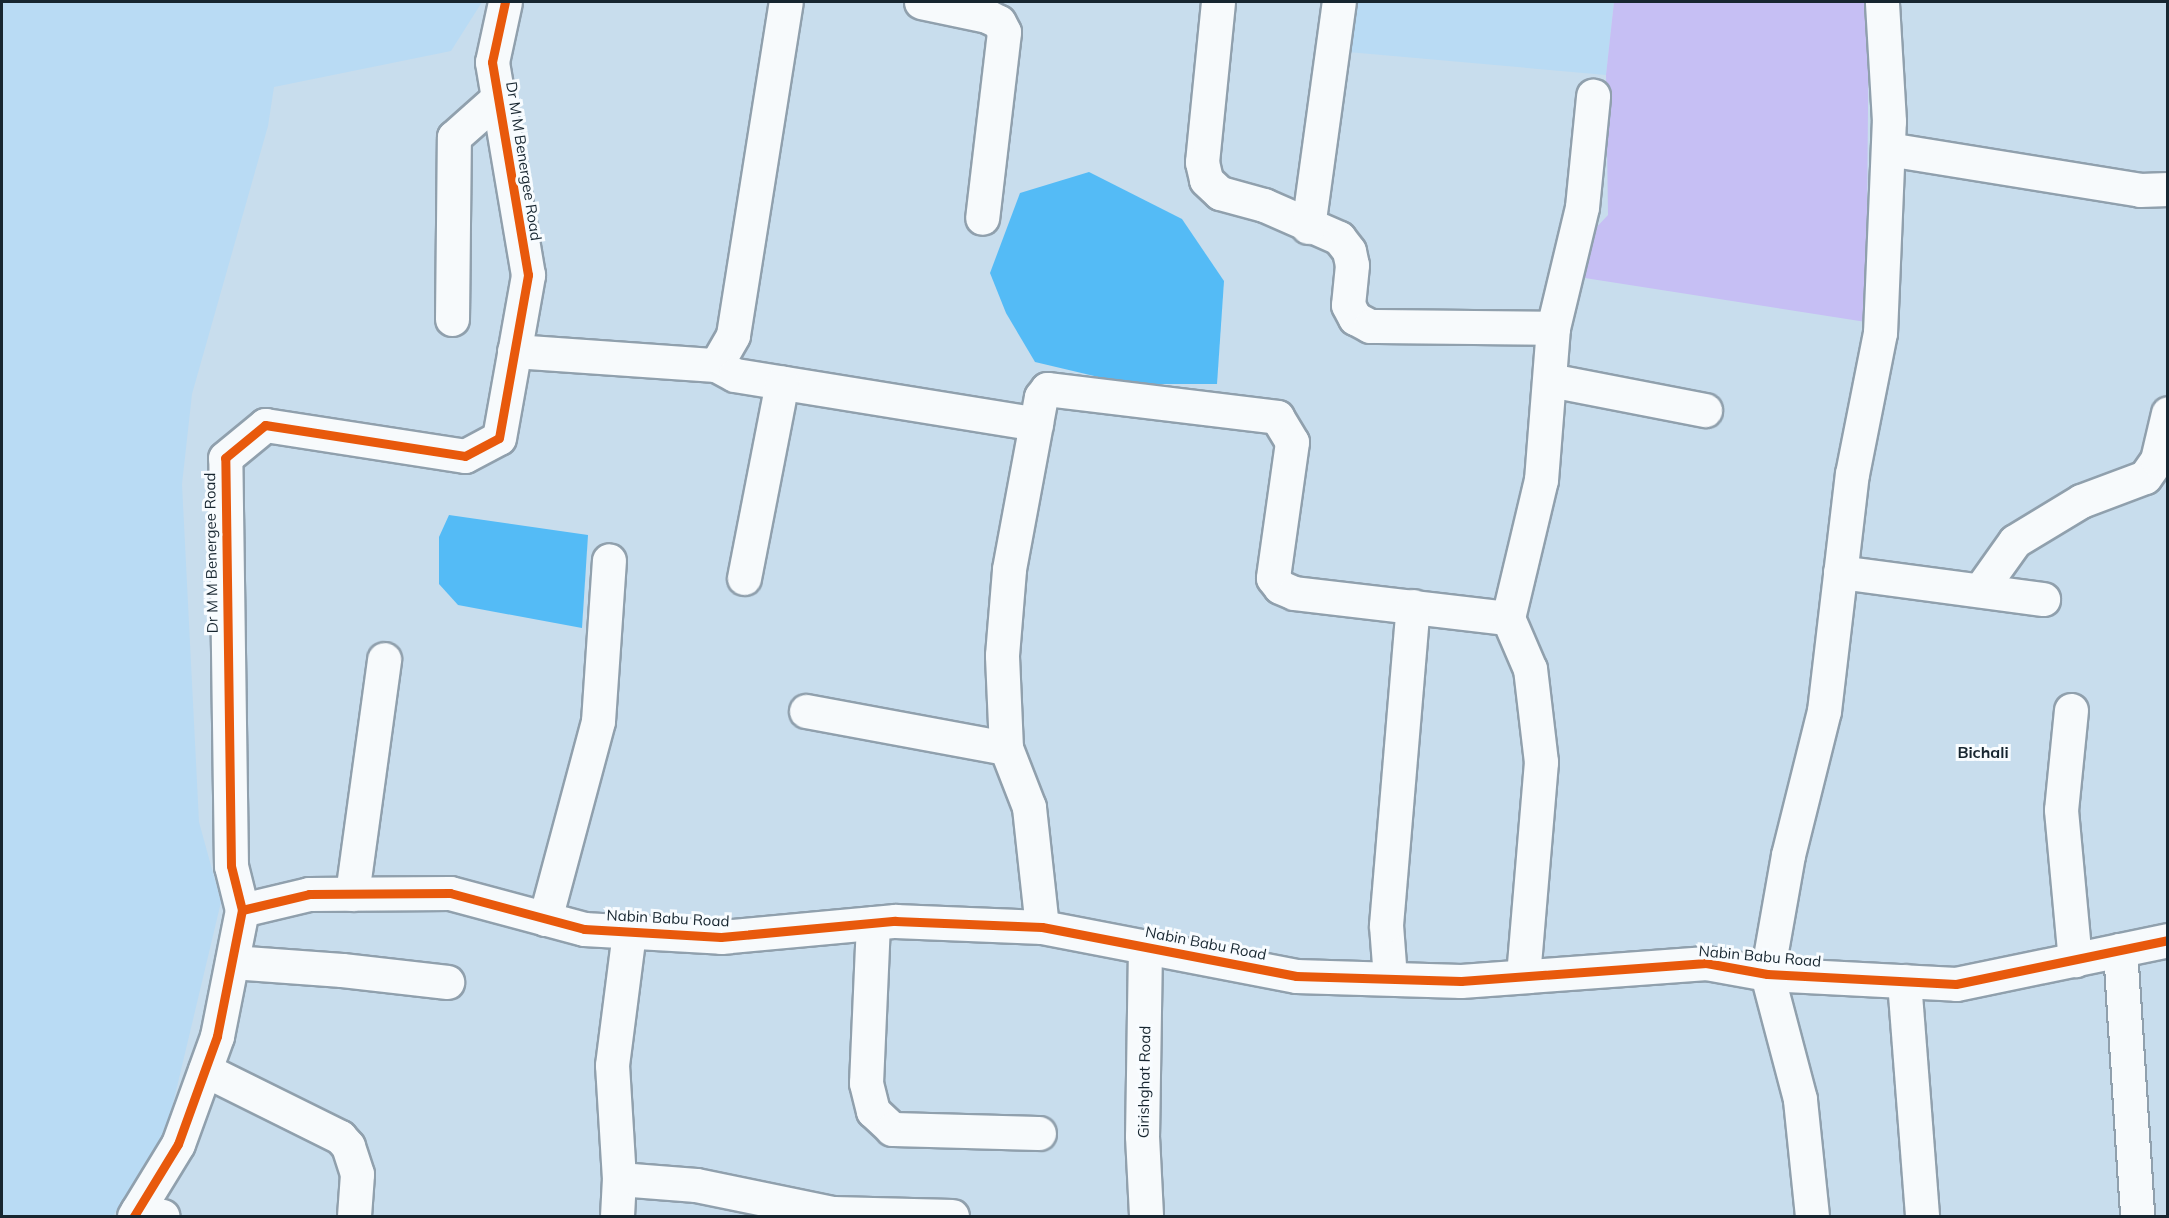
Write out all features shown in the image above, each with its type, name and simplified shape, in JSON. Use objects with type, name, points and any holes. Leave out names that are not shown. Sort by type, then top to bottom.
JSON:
[{"type":"street","name":"Dr M M Benergee Road","points":[[145,1215],[178,1144],[217,1036],[242,910],[231,866],[225,458],[265,425],[465,456],[500,438],[528,275],[492,62],[505,2]]},
{"type":"street","points":[[716,365],[733,335],[786,2]]},
{"type":"street","points":[[921,2],[987,16],[999,22],[1004,32],[982,219]]},
{"type":"street","points":[[1218,2],[1202,162],[1206,180],[1220,193],[1264,205],[1308,227],[1339,238],[1349,251],[1352,264],[1347,306],[1355,318],[1370,326],[1553,328]]},
{"type":"street","points":[[1308,227],[1339,2]]},
{"type":"street","points":[[1812,1216],[1800,1099],[1767,974],[1788,855],[1824,711],[1852,474],[1880,333],[1888,149],[1882,2]]},
{"type":"street","points":[[1523,976],[1541,762],[1530,669],[1508,618],[1541,480],[1553,328],[1582,207],[1593,96]]},
{"type":"street","points":[[452,319],[454,137],[498,98]]},
{"type":"street","points":[[1888,149],[2140,190],[2168,189]]},
{"type":"street","points":[[514,351],[716,365],[735,375],[1036,424]]},
{"type":"street","points":[[1550,380],[1705,410]]},
{"type":"street","points":[[744,578],[782,383]]},
{"type":"street","points":[[1042,927],[1029,807],[1006,748],[1002,655],[1009,569],[1041,397],[1047,389],[1057,388],[1277,417],[1292,442],[1273,579],[1294,593],[1508,618]]},
{"type":"street","points":[[1980,590],[2015,542],[2081,501],[2145,477],[2157,460],[2168,413]]},
{"type":"street","points":[[545,919],[598,721],[609,560]]},
{"type":"street","points":[[1840,573],[2043,599]]},
{"type":"street","points":[[1390,978],[1386,925],[1413,606]]},
{"type":"street","points":[[352,894],[384,658]]},
{"type":"street","points":[[2071,710],[2061,810],[2075,960]]},
{"type":"street","points":[[806,711],[1006,748]]},
{"type":"street","name":"Nabin Babu Road","points":[[242,910],[309,894],[450,893],[584,929],[721,938],[873,923],[1042,927],[1296,976],[1461,981],[1706,963],[1767,974],[1956,984],[2168,940]]},
{"type":"street","points":[[873,923],[866,1083],[873,1112],[892,1129],[1039,1133]]},
{"type":"street","points":[[617,1216],[620,1179],[612,1065],[629,932]]},
{"type":"street","name":"Girishghat Road","points":[[1145,947],[1142,1136],[1146,1216]]},
{"type":"street","points":[[2120,950],[2137,1216]]},
{"type":"street","points":[[232,963],[342,970],[447,982]]},
{"type":"street","points":[[1904,981],[1922,1216]]},
{"type":"street","points":[[205,1070],[340,1137],[348,1146],[357,1174],[354,1216]]},
{"type":"street","points":[[620,1179],[696,1185],[833,1213],[950,1216]]},
{"type":"shaded area","points":[[2,2],[482,2],[451,51],[274,87],[268,126],[192,394],[182,484],[199,822],[221,902],[166,1133],[113,1216],[2,1216]]},
{"type":"shaded area","points":[[1352,2],[1614,2],[1606,75],[1348,52]]},
{"type":"shaded area","points":[[1614,2],[1869,2],[1866,322],[1572,276],[1574,251],[1608,215],[1606,75]]},
{"type":"water","points":[[1089,172],[1182,219],[1224,281],[1217,384],[1128,384],[1035,362],[1006,313],[990,273],[1020,193]]},
{"type":"water","points":[[449,515],[588,535],[582,628],[458,605],[439,584],[439,537]]},
{"type":"cycle path","points":[[134,1216],[178,1144],[217,1036],[242,910],[231,866],[225,458],[265,425],[465,456],[499,438],[528,275],[492,62],[505,2]]},
{"type":"cycle path","points":[[242,910],[309,894],[450,893],[584,929],[721,937],[895,921],[1042,927],[1296,976],[1461,981],[1706,963],[1767,974],[1956,984],[2168,940]]},
{"type":"district","name":"Bichali","points":[[1983,752]]}]
